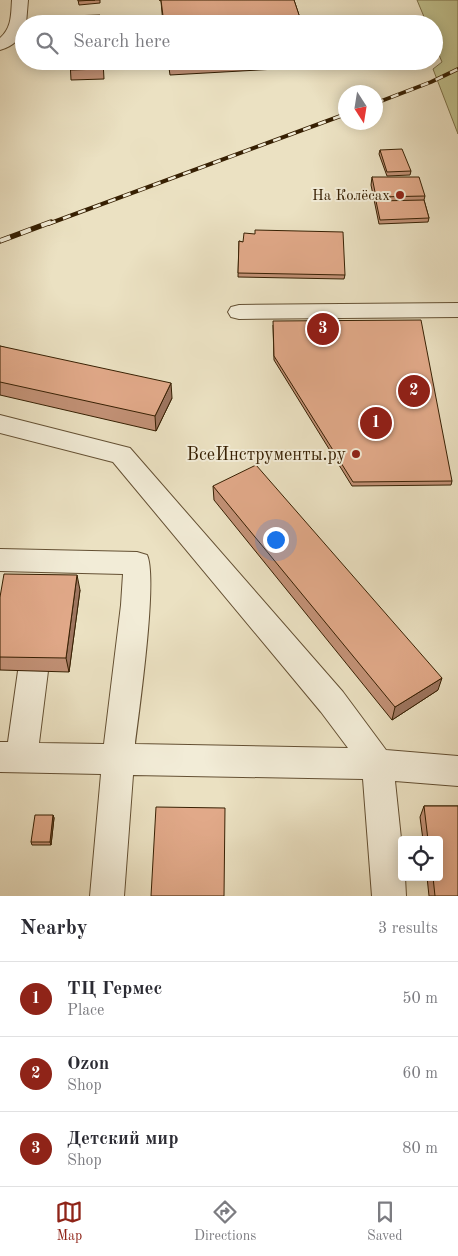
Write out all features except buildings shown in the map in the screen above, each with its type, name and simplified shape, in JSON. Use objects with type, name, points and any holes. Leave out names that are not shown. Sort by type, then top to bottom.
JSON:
[{"type":"street","points":[[18,15],[20,0]]},
{"type":"street","points":[[6,42],[15,28]]},
{"type":"street","points":[[239,312],[458,310]]},
{"type":"street","points":[[0,424],[121,455],[332,702],[378,764],[389,896]]},
{"type":"street","points":[[0,560],[137,563],[135,604],[118,758],[107,896]]},
{"type":"street","points":[[33,671],[10,757],[378,764],[458,771]]},
{"type":"green space","points":[[417,0],[458,0],[458,134],[433,70],[443,70],[443,15],[423,15]]},
{"type":"railway","points":[[383,100],[431,82],[458,69]]},
{"type":"railway","points":[[48,224],[338,117]]},
{"type":"railway","points":[[0,241],[51,222]]},
{"type":"place","name":"На Колёсах","points":[[400,195]]},
{"type":"place","name":"Детский мир","points":[[323,329]]},
{"type":"place","name":"Ozon","points":[[414,391]]},
{"type":"place","name":"ТЦ Гермес","points":[[376,423]]},
{"type":"place","name":"ВсеИнструменты.ру","points":[[356,454]]}]
